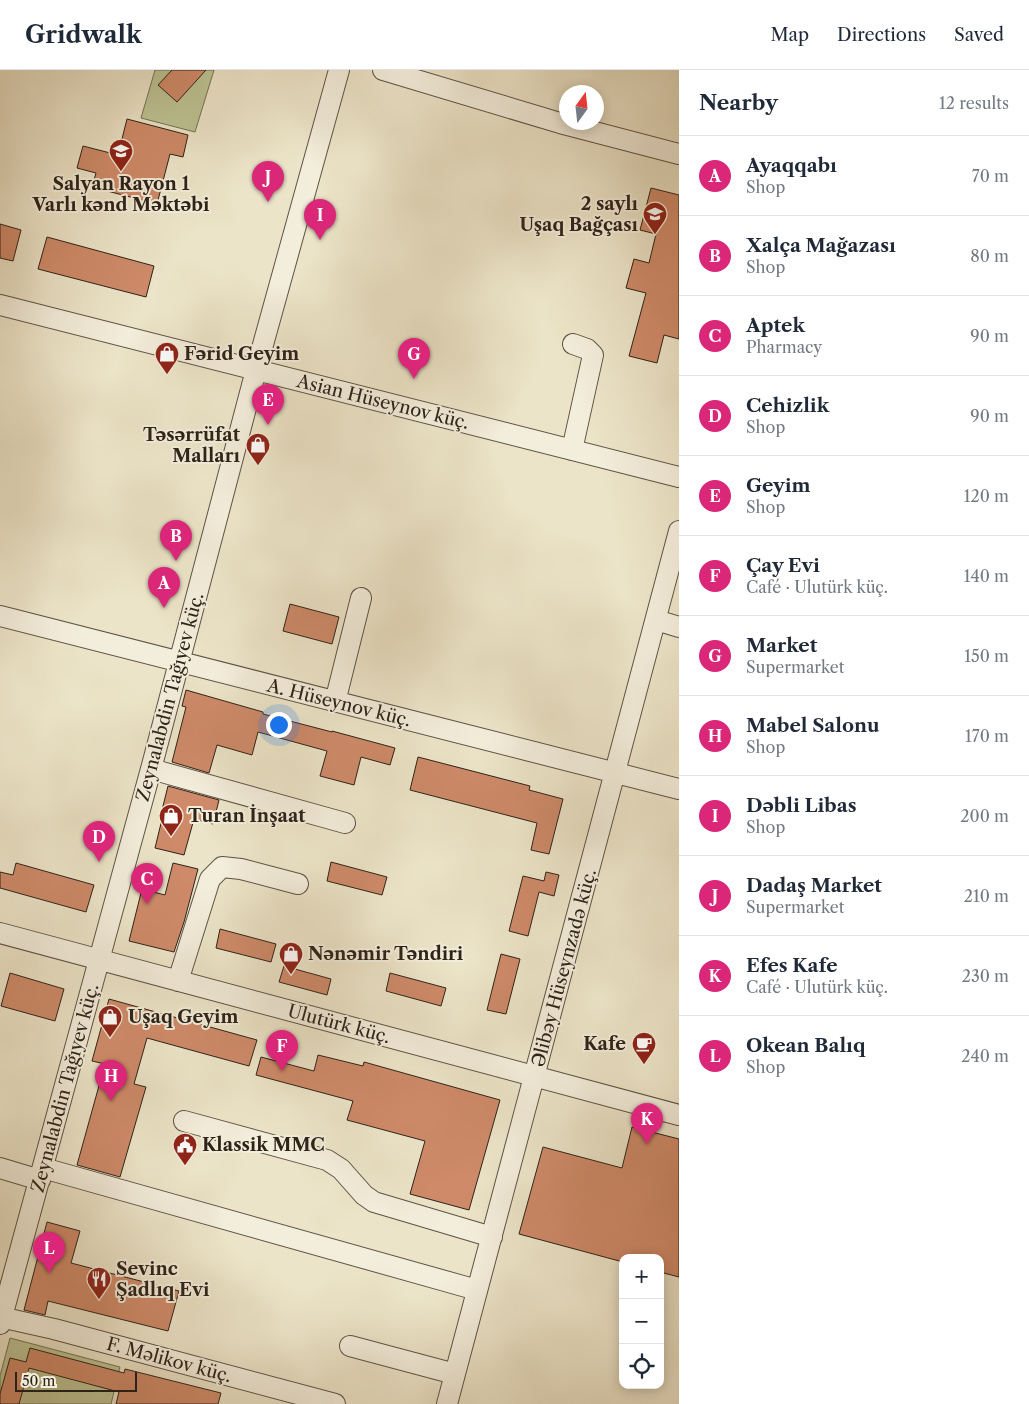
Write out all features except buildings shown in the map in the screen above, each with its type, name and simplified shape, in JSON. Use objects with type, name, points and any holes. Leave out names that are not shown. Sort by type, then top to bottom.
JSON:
[{"type":"street","name":"Zeynalabdin Tağıyev küç.","points":[[1,1320],[180,662],[256,370],[339,70]]},
{"type":"street","points":[[383,70],[560,123],[679,154]]},
{"type":"street","name":"Asian Hüseynov küç.","points":[[0,305],[679,477]]},
{"type":"street","points":[[572,450],[592,355],[587,349],[573,344]]},
{"type":"street","name":"Əlibəy Hüseynzadə küç.","points":[[447,1404],[679,531]]},
{"type":"street","points":[[335,702],[361,598]]},
{"type":"street","name":"A. Hüseynov küç.","points":[[0,616],[679,789]]},
{"type":"street","points":[[656,620],[679,626]]},
{"type":"street","points":[[151,769],[345,822]]},
{"type":"street","points":[[178,981],[210,879],[222,868],[241,869],[298,884]]},
{"type":"street","name":"Ulutürk küç.","points":[[0,933],[679,1115]]},
{"type":"street","points":[[184,1121],[327,1160],[341,1169],[364,1195],[374,1202],[492,1237]]},
{"type":"street","points":[[0,1168],[41,1174],[477,1290]]},
{"type":"street","name":"F. Məlikov küç.","points":[[1,1320],[54,1329],[335,1404]]},
{"type":"street","points":[[350,1346],[455,1374]]},
{"type":"green space","points":[[155,70],[214,70],[195,132],[141,118]]},
{"type":"green space","points":[[10,1338],[120,1367],[111,1404],[0,1404],[0,1376]]},
{"type":"place","name":"Salyan Rayon 1 Varlı kənd Məktəbi","points":[[121,172]]},
{"type":"place","name":"Dadaş Market","points":[[268,202]]},
{"type":"place","name":"2 saylı Uşaq Bağçası","points":[[655,235]]},
{"type":"place","name":"Dəbli Libas","points":[[320,240]]},
{"type":"place","name":"Fərid Geyim","points":[[167,375]]},
{"type":"place","name":"Market","points":[[414,379]]},
{"type":"place","name":"Geyim","points":[[268,425]]},
{"type":"place","name":"Təsərrüfat Malları","points":[[258,466]]},
{"type":"place","name":"Xalça Mağazası","points":[[176,561]]},
{"type":"place","name":"Ayaqqabı","points":[[164,608]]},
{"type":"place","name":"Turan İnşaat","points":[[171,837]]},
{"type":"place","name":"Cehizlik","points":[[99,862]]},
{"type":"place","name":"Aptek","points":[[147,904]]},
{"type":"place","name":"Nənəmir Təndiri","points":[[291,975]]},
{"type":"place","name":"Uşaq Geyim","points":[[110,1038]]},
{"type":"place","name":"Kafe","points":[[644,1065]]},
{"type":"place","name":"Çay Evi","points":[[282,1071]]},
{"type":"place","name":"Mabel Salonu","points":[[111,1101]]},
{"type":"place","name":"Efes Kafe","points":[[647,1144]]},
{"type":"place","name":"Klassik MMC","points":[[185,1166]]},
{"type":"place","name":"Okean Balıq","points":[[49,1273]]},
{"type":"place","name":"Sevinc Şadlıq Evi","points":[[99,1300]]}]
